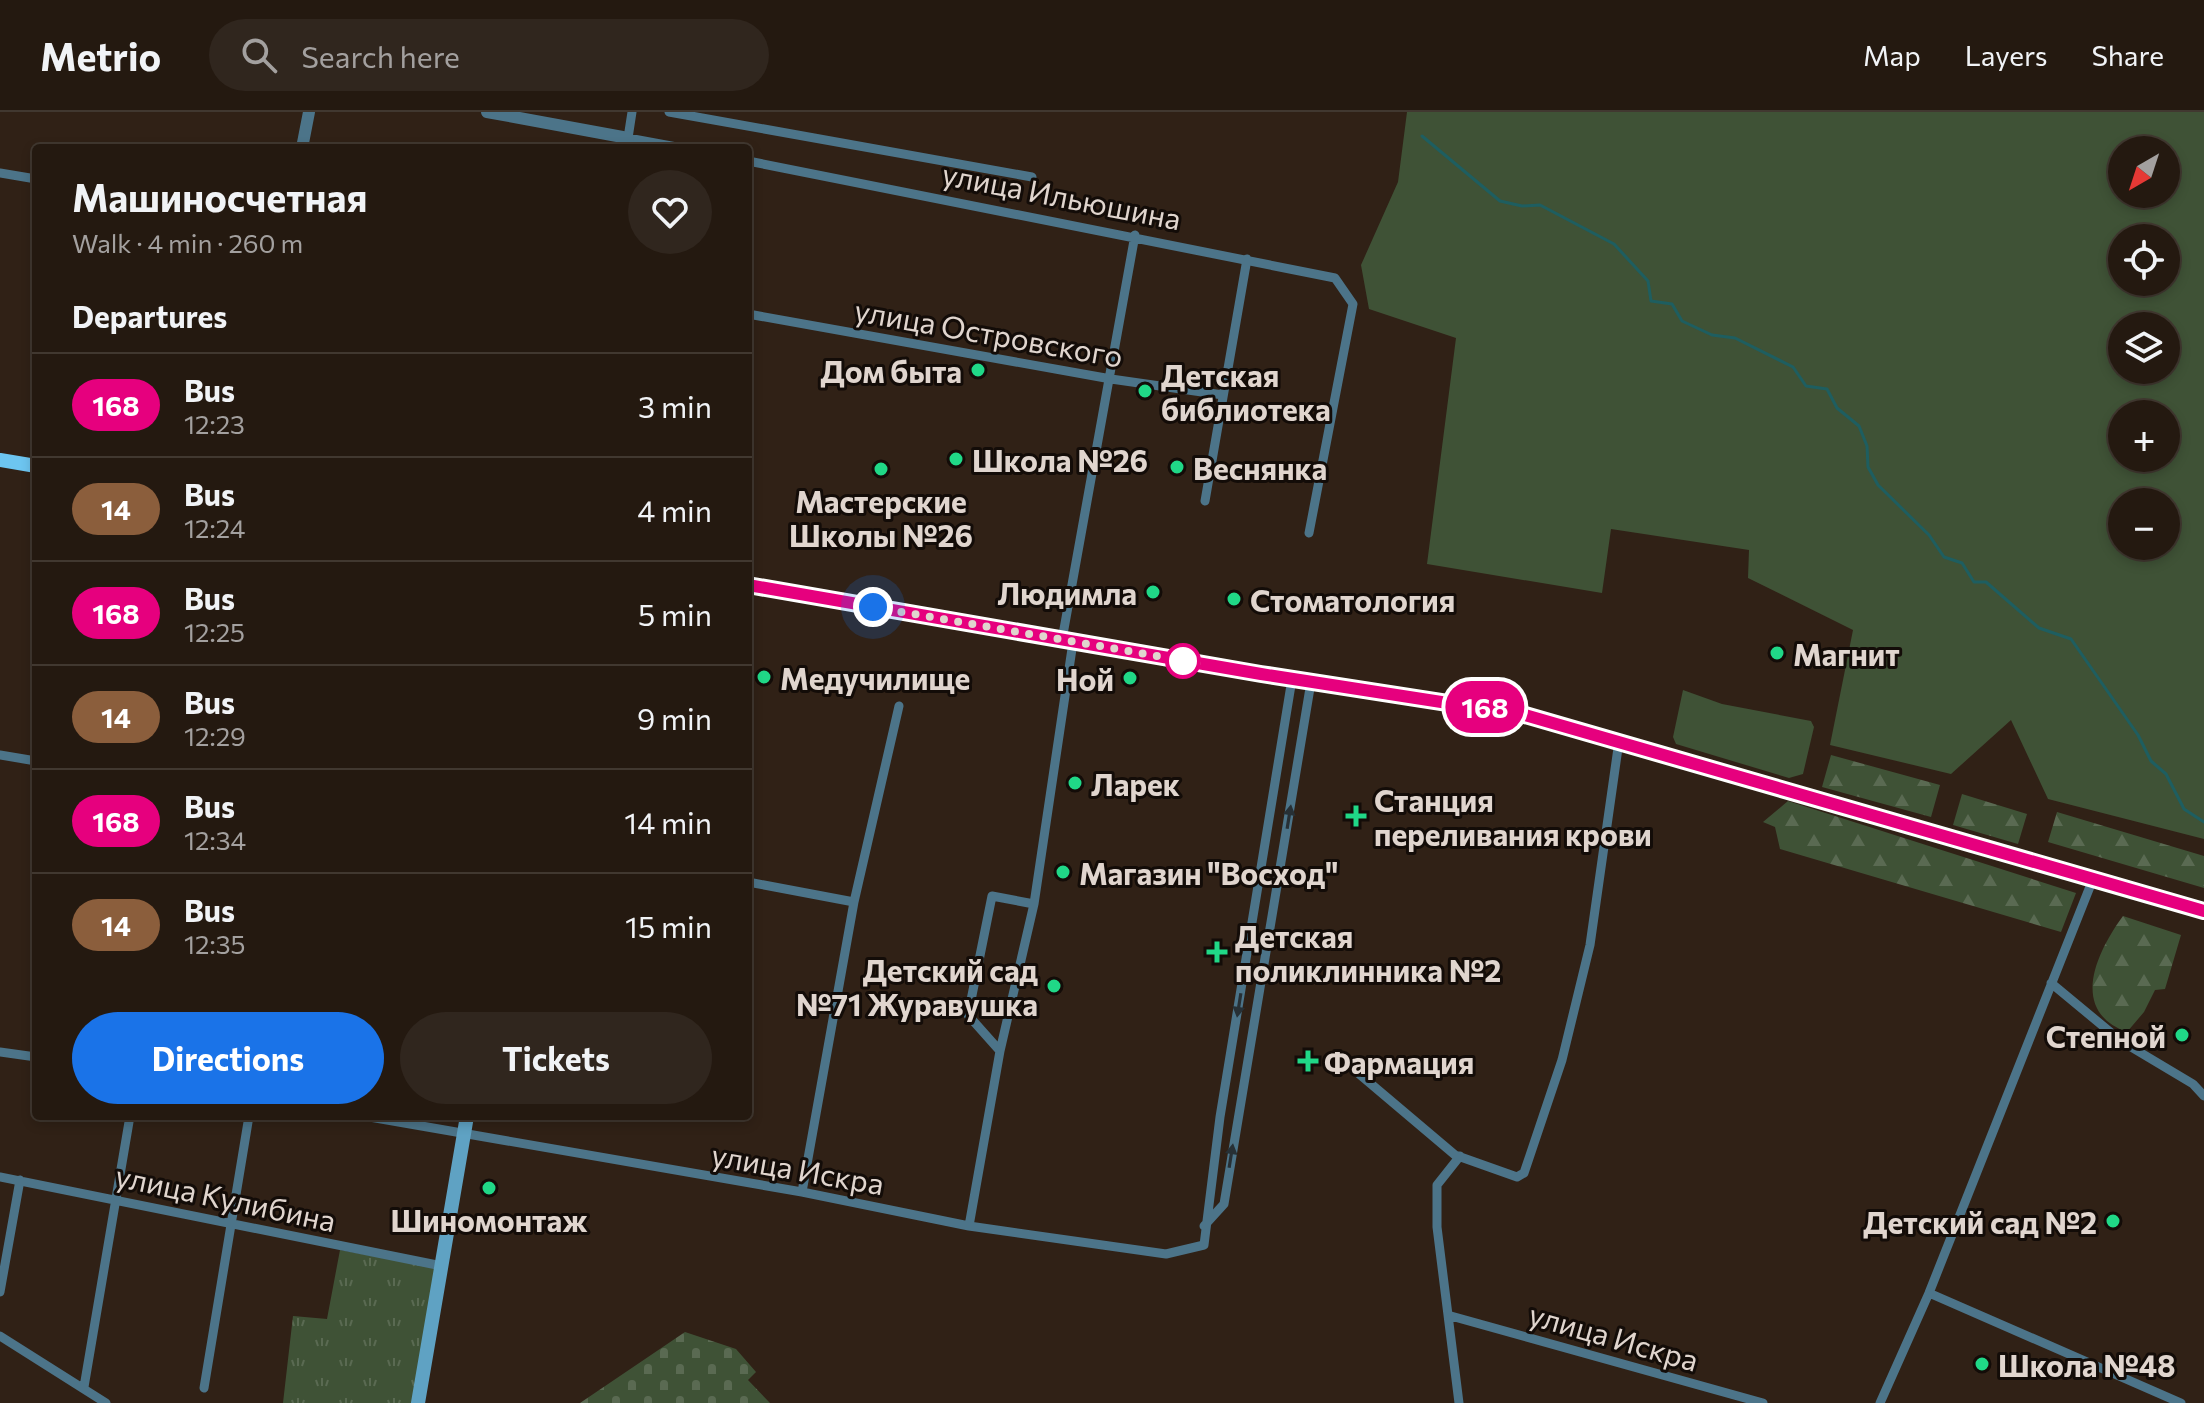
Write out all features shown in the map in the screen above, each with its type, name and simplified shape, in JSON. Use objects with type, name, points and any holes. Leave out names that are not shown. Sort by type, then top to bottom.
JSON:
[{"type":"main road","points":[[0,460],[32,465]]},
{"type":"main road","points":[[752,586],[1292,679],[1469,703],[1619,741],[2204,911]]},
{"type":"main road","points":[[418,1403],[466,1120]]},
{"type":"street","points":[[303,144],[309,112]]},
{"type":"street","points":[[487,112],[627,143],[632,112]]},
{"type":"street","points":[[669,112],[1032,177]]},
{"type":"street","name":"улица Ильюшина","points":[[752,162],[1135,235],[1335,278],[1353,304],[1309,533]]},
{"type":"street","points":[[0,173],[32,178]]},
{"type":"street","points":[[969,1226],[1000,1051],[1034,904],[1067,641],[1135,235]]},
{"type":"street","points":[[1205,501],[1247,259]]},
{"type":"street","name":"улица Островского","points":[[752,315],[1111,379],[1223,395]]},
{"type":"street","points":[[1204,1226],[1292,679]]},
{"type":"street","points":[[1204,1226],[1224,1204],[1311,682]]},
{"type":"street","points":[[802,1192],[854,902],[899,706]]},
{"type":"street","points":[[1345,1062],[1460,1156],[1517,1177],[1524,1173],[1562,1060],[1590,945],[1619,741]]},
{"type":"street","points":[[0,755],[32,760]]},
{"type":"street","points":[[1880,1403],[1929,1293],[2093,879]]},
{"type":"street","points":[[752,883],[854,902]]},
{"type":"street","points":[[1000,1051],[968,1015],[992,896],[1034,904]]},
{"type":"street","points":[[2051,983],[2121,1041],[2193,1084],[2204,1096]]},
{"type":"street","points":[[0,1052],[32,1056]]},
{"type":"street","points":[[84,1387],[129,1120]]},
{"type":"street","points":[[204,1388],[229,1221],[248,1120]]},
{"type":"street","name":"улица Искра","points":[[386,1120],[802,1192],[969,1226],[1166,1254],[1204,1245],[1204,1226]]},
{"type":"street","points":[[1459,1403],[1451,1316],[1437,1227],[1437,1185],[1460,1156]]},
{"type":"street","name":"улица Кулибина","points":[[0,1177],[442,1266]]},
{"type":"street","points":[[0,1292],[20,1180]]},
{"type":"street","points":[[1929,1293],[2181,1403]]},
{"type":"street","name":"улица Искра","points":[[1451,1316],[1763,1403]]},
{"type":"street","points":[[0,1336],[106,1403]]},
{"type":"green space","points":[[1407,112],[2204,112],[2204,839],[2048,799],[2011,720],[1951,774],[1830,745],[1853,630],[1748,578],[1749,550],[1611,529],[1602,593],[1427,564],[1456,338],[1369,309],[1361,265],[1398,182]]},
{"type":"green space","points":[[1683,690],[1722,704],[1811,721],[1814,727],[1803,774],[1789,778],[1676,744],[1673,737]]},
{"type":"green space","points":[[1831,755],[1940,785],[1931,817],[1822,787]]},
{"type":"green space","points":[[1962,794],[2027,814],[2018,844],[1953,825]]},
{"type":"green space","points":[[1788,801],[2076,893],[2061,932],[1780,849],[1775,827],[1763,822]]},
{"type":"green space","points":[[2057,812],[2204,856],[2204,888],[2048,842]]},
{"type":"green space","points":[[2123,916],[2181,935],[2165,989],[2155,990],[2144,1012],[2127,1032],[2109,1023],[2098,1010],[2093,996],[2097,963]]},
{"type":"green space","points":[[340,1250],[438,1268],[414,1403],[283,1403],[293,1316],[327,1319]]},
{"type":"green space","points":[[685,1332],[736,1349],[756,1372],[748,1380],[770,1403],[580,1403]]},
{"type":"waterway","points":[[1422,136],[1500,201],[1522,206],[1540,205],[1614,244],[1648,281],[1651,301],[1672,304],[1682,321],[1712,335],[1735,338],[1793,367],[1806,386],[1827,389],[1837,408],[1859,426],[1867,446],[1868,467],[1878,485],[1929,535],[1944,557],[1962,563],[1974,582],[1986,582],[2039,628],[2071,639],[2138,735],[2151,761],[2166,774],[2184,809],[2204,822]]},
{"type":"bus line","name":"168","points":[[752,586],[1261,674],[1469,703],[1525,715],[2204,911]]},
{"type":"place","name":"Дом быта","points":[[978,370]]},
{"type":"place","name":"Детская библиотека","points":[[1145,391]]},
{"type":"place","name":"Школа №26","points":[[956,459]]},
{"type":"place","name":"Веснянка","points":[[1177,467]]},
{"type":"place","name":"Мастерские Школы №26","points":[[881,469]]},
{"type":"place","name":"Людимла","points":[[1153,592]]},
{"type":"place","name":"Стоматология","points":[[1234,599]]},
{"type":"place","name":"Магнит","points":[[1777,653]]},
{"type":"place","name":"Медучилище","points":[[764,677]]},
{"type":"place","name":"Ной","points":[[1130,678]]},
{"type":"place","name":"Ларек","points":[[1075,783]]},
{"type":"place","name":"Станция переливания крови","points":[[1356,816]]},
{"type":"place","name":"Магазин \"Восход\"","points":[[1063,872]]},
{"type":"place","name":"Детская поликлинника №2","points":[[1217,952]]},
{"type":"place","name":"Детский сад №71 Журавушка","points":[[1054,986]]},
{"type":"place","name":"Степной","points":[[2182,1035]]},
{"type":"place","name":"Фармация","points":[[1308,1061]]},
{"type":"place","name":"Шиномонтаж","points":[[489,1188]]},
{"type":"place","name":"Детский сад №2","points":[[2113,1221]]},
{"type":"place","name":"Школа №48","points":[[1982,1364]]},
{"type":"route","points":[[873,607],[1198,663],[1183,661]]}]
